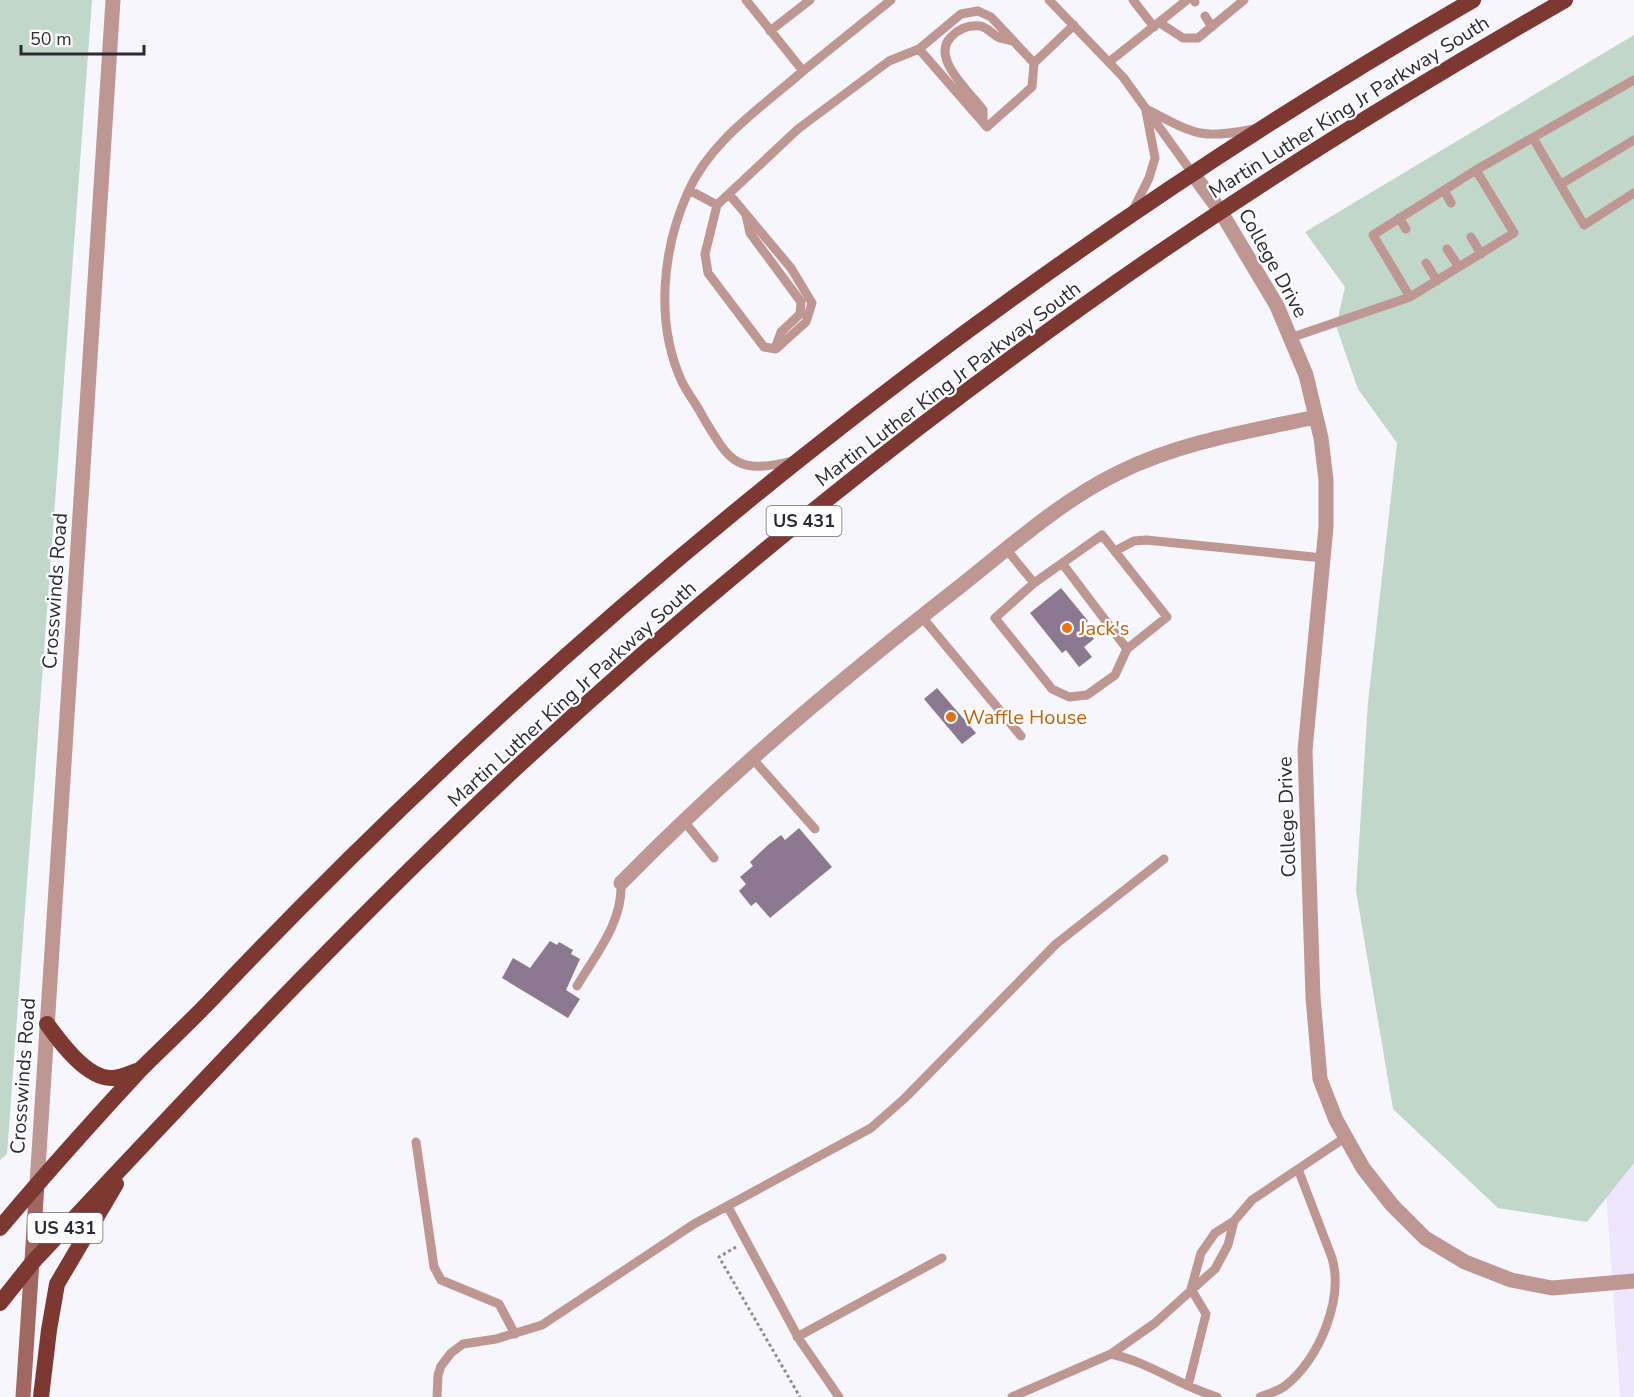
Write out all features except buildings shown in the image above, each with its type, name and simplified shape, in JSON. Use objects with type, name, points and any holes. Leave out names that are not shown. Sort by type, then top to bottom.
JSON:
[{"type":"highway","name":"Martin Luther King Jr Parkway South","points":[[37,1184],[141,1070],[339,866],[478,732],[623,604],[797,460],[1009,301],[1130,216],[1264,127],[1473,0]]},
{"type":"highway","name":"Martin Luther King Jr Parkway South","points":[[133,1155],[268,1012],[515,769],[718,590],[883,457],[1082,307],[1221,212],[1371,114],[1565,0]]},
{"type":"highway","points":[[47,1024],[65,1049],[95,1073],[111,1079],[141,1070]]},
{"type":"highway","points":[[41,1397],[48,1330],[57,1284],[133,1155]]},
{"type":"highway","name":"US 431","points":[[0,1303],[33,1263],[133,1155]]},
{"type":"highway","name":"US 431","points":[[0,1228],[37,1184]]},
{"type":"main road","points":[[23,1397],[37,1184]]},
{"type":"street","name":"Crosswinds Road","points":[[37,1184],[113,0]]},
{"type":"street","name":"College Drive","points":[[1193,174],[1221,212],[1277,306],[1306,375],[1316,417],[1326,480],[1323,558],[1305,750],[1313,997],[1320,1079],[1346,1137],[1363,1168],[1392,1205],[1425,1238],[1465,1262],[1511,1280],[1552,1288],[1634,1281]]},
{"type":"street","points":[[621,883],[683,820],[751,757],[922,617],[1064,505],[1122,471],[1187,446],[1316,417]]},
{"type":"lane","points":[[746,0],[802,71]]},
{"type":"lane","points":[[770,31],[810,0]]},
{"type":"lane","points":[[797,460],[768,467],[747,467],[726,454],[682,382],[670,348],[664,297],[671,236],[689,190],[718,146],[802,71],[891,0]]},
{"type":"lane","points":[[1049,0],[1109,62],[1146,108],[1193,174]]},
{"type":"lane","points":[[1132,0],[1157,25],[1183,38],[1198,38],[1241,1]]},
{"type":"lane","points":[[1109,62],[1192,1]]},
{"type":"lane","points":[[1219,6],[1226,16]]},
{"type":"lane","points":[[729,194],[746,214],[750,233],[801,302],[800,314],[782,332],[776,349],[764,347],[708,273],[705,254],[717,205],[798,129],[889,62],[920,49],[961,14],[978,11],[991,17],[1034,63]]},
{"type":"lane","points":[[1205,16],[1212,27]]},
{"type":"lane","points":[[920,49],[987,127],[1032,87],[1034,63],[1074,25]]},
{"type":"lane","points":[[983,121],[983,110],[948,66],[943,55],[944,43],[957,30],[970,26],[984,26],[999,38],[1013,41]]},
{"type":"lane","points":[[1410,297],[1373,235],[1476,170],[1634,80]]},
{"type":"lane","points":[[1146,108],[1193,133],[1218,136],[1264,127]]},
{"type":"lane","points":[[1130,216],[1149,178],[1155,158],[1146,108]]},
{"type":"lane","points":[[1533,138],[1584,225],[1634,193]]},
{"type":"lane","points":[[1561,184],[1634,140]]},
{"type":"lane","points":[[1290,338],[1410,297],[1514,233],[1476,170]]},
{"type":"lane","points":[[689,190],[717,205]]},
{"type":"lane","points":[[1443,190],[1451,202]]},
{"type":"lane","points":[[1420,205],[1426,215]]},
{"type":"lane","points":[[1399,218],[1406,229]]},
{"type":"lane","points":[[1471,237],[1481,254]]},
{"type":"lane","points":[[1448,249],[1459,267]]},
{"type":"lane","points":[[1426,263],[1437,280]]},
{"type":"lane","points":[[1102,535],[1167,617],[1127,649],[1116,675],[1087,695],[1069,698],[1057,693],[994,618],[1034,584],[1102,535]]},
{"type":"lane","points":[[1115,552],[1134,541],[1146,540],[1323,558]]},
{"type":"lane","points":[[1007,550],[1034,584]]},
{"type":"lane","points":[[1062,563],[1127,649]]},
{"type":"lane","points":[[922,617],[1020,736]]},
{"type":"lane","points":[[751,757],[815,829]]},
{"type":"lane","points":[[683,820],[714,858]]},
{"type":"lane","points":[[437,1397],[438,1375],[451,1353],[464,1344],[515,1334],[542,1325],[694,1224],[871,1128],[905,1098],[1056,944],[1164,859]]},
{"type":"lane","points":[[577,986],[617,918],[622,899],[621,883]]},
{"type":"lane","points":[[1188,1386],[1206,1314],[1191,1288],[1201,1253],[1215,1233],[1234,1221],[1252,1200],[1346,1137]]},
{"type":"lane","points":[[416,1142],[434,1266],[441,1280],[499,1304],[515,1334]]},
{"type":"lane","points":[[1260,1397],[1283,1388],[1298,1375],[1315,1354],[1335,1295],[1334,1266],[1298,1169]]},
{"type":"lane","points":[[728,1207],[797,1337],[838,1397]]},
{"type":"lane","points":[[1012,1397],[1111,1354],[1155,1323],[1191,1288],[1215,1269],[1228,1245],[1234,1221]]},
{"type":"lane","points":[[797,1337],[942,1258]]},
{"type":"lane","points":[[1111,1354],[1147,1365],[1188,1386],[1217,1397]]},
{"type":"path","points":[[746,1240],[719,1257],[800,1397]]},
{"type":"shaded area","points":[[1634,911],[1634,1397],[1620,1397],[1603,1145]]},
{"type":"green space","points":[[0,0],[92,0],[7,1154],[0,1160]]},
{"type":"green space","points":[[1634,35],[1634,1163],[1587,1222],[1498,1208],[1393,1109],[1356,891],[1368,702],[1397,443],[1358,389],[1336,326],[1345,287],[1305,232]]},
{"type":"place","name":"Jack's","points":[[1067,628]]},
{"type":"place","name":"Waffle House","points":[[951,717]]}]
